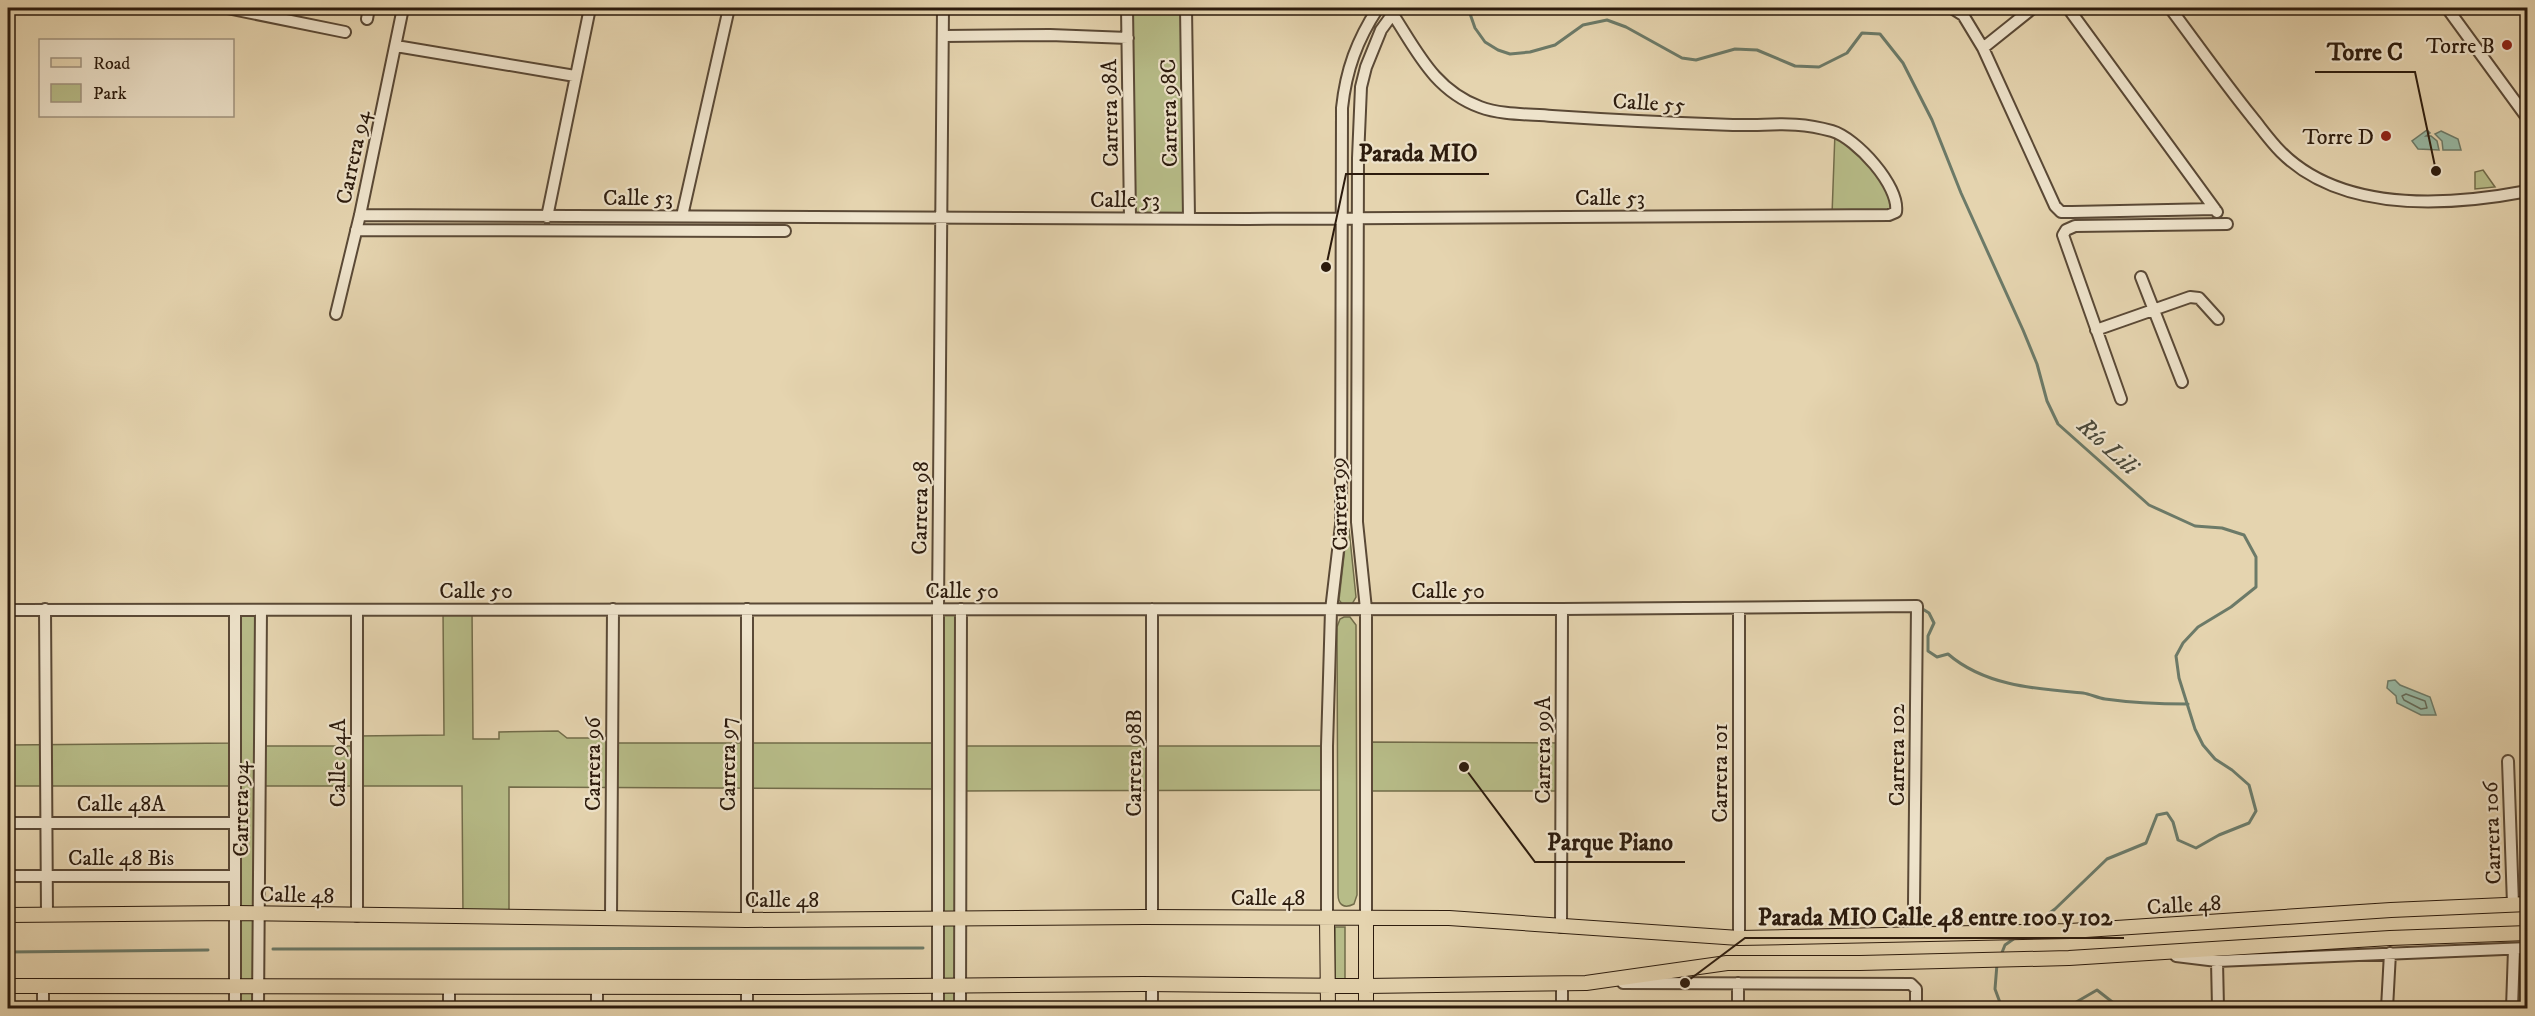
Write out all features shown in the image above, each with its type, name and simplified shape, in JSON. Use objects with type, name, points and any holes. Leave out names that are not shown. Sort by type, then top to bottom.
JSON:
[{"type":"main road","name":"Calle 48","points":[[8,915],[236,913],[747,920],[1152,917],[1449,918],[1739,938],[2147,927],[2391,910],[2528,904]]},
{"type":"main road","name":"Carrera 99","points":[[1327,918],[1328,1008]]},
{"type":"main road","name":"Carrera 99","points":[[1366,919],[1366,1008]]},
{"type":"main road","name":"Calle 48","points":[[8,986],[747,987],[1152,984],[1366,986],[1586,983],[1727,963],[1860,963],[2150,953],[2390,938],[2528,933]]},
{"type":"street","points":[[227,8],[345,32]]},
{"type":"street","points":[[367,20],[369,8]]},
{"type":"street","name":"Carrera 94","points":[[336,314],[360,215],[403,8]]},
{"type":"street","points":[[547,217],[590,8]]},
{"type":"street","points":[[682,216],[729,8]]},
{"type":"street","name":"Carrera 98","points":[[938,1008],[938,609],[944,8]]},
{"type":"street","name":"Carrera 98A","points":[[1127,8],[1130,218]]},
{"type":"street","name":"Carrera 98C","points":[[1186,8],[1189,218]]},
{"type":"street","name":"Carrera 99","points":[[1327,918],[1327,746],[1331,609],[1341,525],[1342,108],[1345,84],[1354,50],[1378,8]]},
{"type":"street","points":[[1952,8],[1963,15],[1983,48],[2055,206],[2061,212],[2215,209]]},
{"type":"street","points":[[1983,48],[2033,8]]},
{"type":"street","points":[[2068,8],[2227,224],[2075,226],[2066,230],[2063,235],[2121,399]]},
{"type":"street","points":[[2170,8],[2226,86],[2281,153],[2324,183],[2388,200],[2481,200],[2528,191]]},
{"type":"street","points":[[2446,8],[2528,119]]},
{"type":"street","name":"Carrera 99","points":[[1366,919],[1366,609],[1357,522],[1358,158],[1361,87],[1375,41],[1395,10]]},
{"type":"street","name":"Calle 55","points":[[1395,10],[1432,76],[1455,95],[1481,108],[1568,117],[1721,125],[1799,123],[1835,132],[1867,156],[1880,170],[1895,198],[1896,212],[1889,214]]},
{"type":"street","points":[[944,36],[1050,35],[1128,38]]},
{"type":"street","points":[[396,46],[575,76]]},
{"type":"street","name":"Calle 53","points":[[360,215],[1358,218],[1889,214]]},
{"type":"street","name":"Calle 53","points":[[356,230],[785,231]]},
{"type":"street","points":[[2140,277],[2182,382]]},
{"type":"street","points":[[2096,330],[2190,297],[2199,298],[2218,319]]},
{"type":"street","name":"Calle 50","points":[[8,610],[1562,609],[1917,606]]},
{"type":"street","name":"Carrera 102","points":[[1914,904],[1917,606]]},
{"type":"street","name":"Carrera 101","points":[[1739,608],[1739,938]]},
{"type":"street","points":[[45,609],[46,915]]},
{"type":"street","name":"Carrera 96","points":[[611,918],[613,609]]},
{"type":"street","name":"Carrera 97","points":[[747,609],[747,920]]},
{"type":"street","points":[[960,1008],[961,609]]},
{"type":"street","name":"Carrera 98B","points":[[1152,609],[1152,917]]},
{"type":"street","name":"Carrera 99A","points":[[1561,927],[1562,609]]},
{"type":"street","name":"Carrera 94","points":[[236,610],[236,1008]]},
{"type":"street","name":"Carrera 94","points":[[258,1008],[261,610]]},
{"type":"street","name":"Calle 94A","points":[[357,610],[357,916]]},
{"type":"street","name":"Carrera 106","points":[[2508,761],[2513,904]]},
{"type":"street","name":"Calle 48A","points":[[8,823],[236,823]]},
{"type":"street","name":"Calle 48 Bis","points":[[8,876],[236,876]]},
{"type":"street","points":[[2150,953],[2217,961],[2528,948]]},
{"type":"street","points":[[2512,1008],[2514,949]]},
{"type":"street","points":[[2387,1008],[2390,954]]},
{"type":"street","points":[[2217,961],[2218,1008]]},
{"type":"street","points":[[1562,983],[1562,1008]]},
{"type":"street","name":"Calle 48","points":[[1586,983],[1914,986],[1916,1008]]},
{"type":"street","points":[[1738,983],[1738,1008]]},
{"type":"street","points":[[1152,984],[1152,1008]]},
{"type":"street","points":[[43,986],[43,1008]]},
{"type":"street","points":[[449,987],[449,1008]]},
{"type":"street","points":[[597,987],[597,1008]]},
{"type":"street","points":[[747,987],[747,1008]]},
{"type":"green space","points":[[1127,8],[1186,8],[1189,218],[1130,218]]},
{"type":"green space","points":[[1835,132],[1880,170],[1896,212],[1832,215]]},
{"type":"green space","points":[[2483,170],[2495,187],[2475,189],[2475,172]]},
{"type":"green space","points":[[1347,529],[1349,529],[1356,597],[1352,604],[1343,605],[1339,600]]},
{"type":"green space","points":[[443,609],[472,609],[473,739],[499,739],[499,732],[558,731],[567,738],[602,738],[612,743],[938,743],[938,609],[961,609],[961,746],[1327,746],[1327,790],[961,791],[960,1008],[938,1008],[938,789],[509,787],[509,917],[463,917],[462,786],[260,786],[258,1008],[235,1008],[235,786],[8,786],[8,745],[235,743],[235,610],[261,610],[260,746],[356,746],[357,736],[444,735]]},
{"type":"green space","points":[[1350,617],[1356,625],[1357,895],[1354,904],[1347,906],[1340,903],[1338,898],[1337,627],[1340,619]]},
{"type":"green space","points":[[1366,742],[1561,743],[1561,791],[1366,791]]},
{"type":"green space","points":[[1335,927],[1345,927],[1345,979],[1335,979]]},
{"type":"green space","points":[[2527,948],[2527,1008],[2512,1008],[2514,949]]},
{"type":"water","points":[[2427,130],[2430,133],[2426,136],[2431,136],[2437,141],[2439,150],[2418,149],[2412,141]]},
{"type":"water","points":[[2441,131],[2458,139],[2461,150],[2443,150],[2442,141],[2435,134]]},
{"type":"water","points":[[2395,680],[2400,685],[2430,697],[2436,715],[2421,715],[2397,703],[2396,696],[2387,688],[2388,681]]},
{"type":"waterway","name":"Río Lili","points":[[1468,8],[1475,28],[1485,42],[1510,54],[1530,52],[1555,45],[1583,25],[1607,20],[1626,27],[1682,58],[1696,60],[1735,49],[1757,50],[1795,66],[1819,67],[1847,53],[1862,33],[1880,34],[1903,63],[1932,120],[1961,193],[2023,330],[2037,364],[2047,401],[2058,424],[2149,505],[2195,526],[2222,528],[2244,535],[2256,557],[2256,587],[2231,607],[2198,627],[2183,643],[2176,656],[2179,678],[2195,729],[2203,745],[2215,759],[2249,785],[2256,811],[2249,823],[2219,835],[2196,848],[2178,840],[2173,822],[2167,813],[2157,815],[2146,843],[2107,859],[2055,909],[2031,927]]},
{"type":"waterway","points":[[1921,608],[1929,613],[1934,623],[1928,636],[1928,651],[1937,657],[1948,654],[1962,665],[1978,673],[2012,684],[2047,690],[2083,693],[2115,700],[2188,704]]},
{"type":"waterway","name":"Río Lili","points":[[2001,955],[2005,945],[2015,938]]},
{"type":"waterway","points":[[273,949],[923,948]]},
{"type":"waterway","points":[[8,952],[208,950]]},
{"type":"waterway","name":"Río Lili","points":[[1997,964],[1995,989],[2002,1008]]},
{"type":"waterway","name":"Río Lili","points":[[2066,1008],[2097,990],[2120,1008]]},
{"type":"place","name":"Torre B","points":[[2507,45]]},
{"type":"place","name":"Torre D","points":[[2386,136]]},
{"type":"place","name":"Torre C","points":[[2436,171]]},
{"type":"place","name":"Parada MIO","points":[[1326,267]]},
{"type":"place","name":"Parque Piano","points":[[1464,767]]},
{"type":"place","name":"Parada MIO Calle 48 entre 100 y 102","points":[[1685,983]]}]
